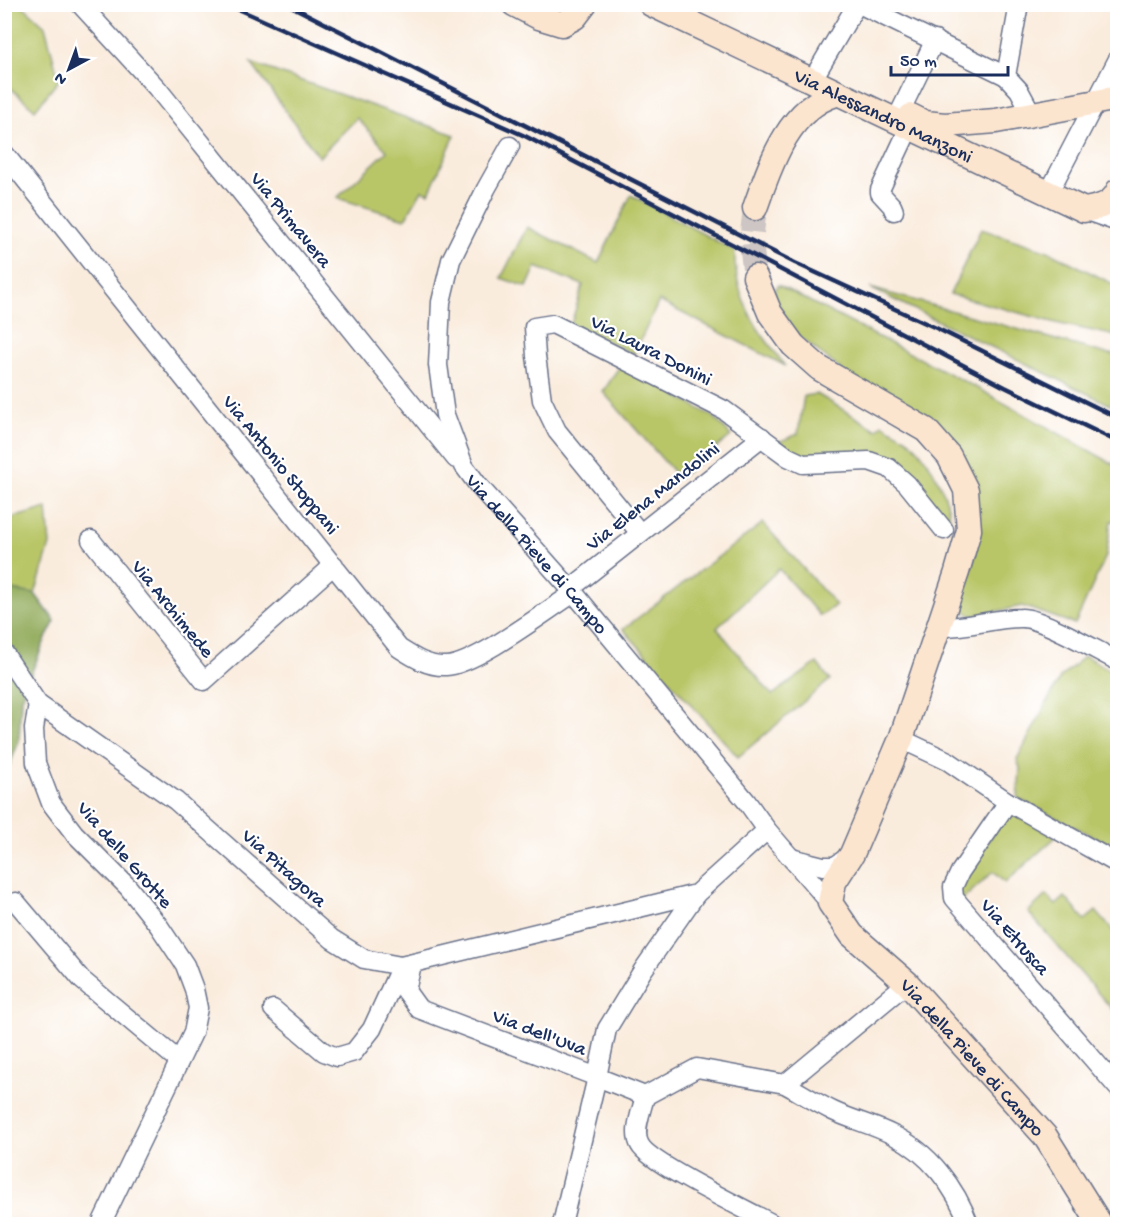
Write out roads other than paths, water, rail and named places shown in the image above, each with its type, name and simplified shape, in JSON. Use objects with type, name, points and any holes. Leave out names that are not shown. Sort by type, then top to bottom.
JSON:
[{"type":"street","name":"Via Primavera","points":[[80,4],[157,88],[464,466]]},
{"type":"street","points":[[514,4],[539,18],[562,24],[575,17],[585,4]]},
{"type":"street","name":"Via Alessandro Manzoni","points":[[651,4],[836,94],[904,120],[945,125],[996,121],[1110,102]]},
{"type":"street","name":"Via Alessandro Manzoni","points":[[676,4],[817,72],[987,165],[1084,210],[1118,222]]},
{"type":"street","points":[[1006,76],[1019,4]]},
{"type":"street","name":"Via Alessandro Manzoni","points":[[817,72],[865,6],[936,40],[904,120]]},
{"type":"street","points":[[936,40],[1006,76],[1020,90],[1032,114]]},
{"type":"street","points":[[1048,194],[1110,102],[1118,59]]},
{"type":"street","points":[[755,208],[769,169],[788,132],[794,106],[795,87],[794,80],[787,70]]},
{"type":"street","points":[[788,132],[816,102],[836,94]]},
{"type":"street","points":[[894,212],[880,190],[904,120]]},
{"type":"street","points":[[987,165],[980,149],[979,139],[984,130],[996,121]]},
{"type":"street","name":"Via della Pieve di Campo","points":[[510,146],[451,260],[441,302],[438,365],[445,415],[464,466],[572,591],[747,801],[767,830],[830,903],[852,935],[908,983],[1045,1136],[1100,1224]]},
{"type":"street","name":"Via Antonio Stoppani","points":[[4,153],[399,648],[421,662],[446,666],[471,660],[572,591]]},
{"type":"street","points":[[1084,210],[1117,201]]},
{"type":"street","points":[[755,278],[770,314],[793,345],[819,368],[926,430],[949,456],[966,490],[969,530],[939,627],[901,739],[852,854],[834,882],[830,903]]},
{"type":"street","name":"Via Laura Donini","points":[[640,533],[557,431],[542,400],[534,327],[553,324],[724,410],[788,457],[803,464],[869,461],[890,468],[907,484],[945,530]]},
{"type":"street","name":"Via Elena Mandolini","points":[[572,591],[640,533],[762,437]]},
{"type":"street","name":"Via Archimede","points":[[91,540],[204,681],[334,565]]},
{"type":"street","points":[[939,627],[1024,617],[1060,631],[1118,661]]},
{"type":"street","name":"Via Pitagora","points":[[4,653],[38,704],[176,801],[332,939],[364,959],[407,965]]},
{"type":"street","name":"Via delle Grotte","points":[[38,704],[34,729],[36,763],[51,802],[74,833],[128,887],[159,926],[185,965],[198,1008],[193,1033],[101,1224]]},
{"type":"street","points":[[901,739],[948,761],[1008,802],[1118,864]]},
{"type":"street","name":"Via Etrusca","points":[[1008,802],[960,872],[952,887],[954,898],[1118,1088]]},
{"type":"street","name":"Via dell'Uva","points":[[696,894],[407,965],[406,991],[419,1009],[597,1077],[607,1029],[643,970],[696,894],[767,830]]},
{"type":"street","points":[[791,858],[823,866],[835,866],[852,854]]},
{"type":"street","points":[[16,902],[82,980],[179,1061]]},
{"type":"street","points":[[273,1009],[324,1052],[337,1057],[354,1052],[372,1029],[407,965]]},
{"type":"street","points":[[785,1084],[908,983]]},
{"type":"street","points":[[771,1223],[663,1165],[646,1153],[639,1144],[637,1130],[645,1096],[697,1068],[785,1084],[834,1111],[908,1143],[930,1161],[948,1184],[969,1224]]},
{"type":"street","points":[[562,1224],[597,1077],[645,1096]]},
{"type":"tunnel","points":[[755,208],[751,241],[755,277]]},
{"type":"railway","points":[[226,4],[525,136],[1005,387],[1118,442]]},
{"type":"railway","points":[[287,4],[795,263],[934,327],[1118,418]]}]
